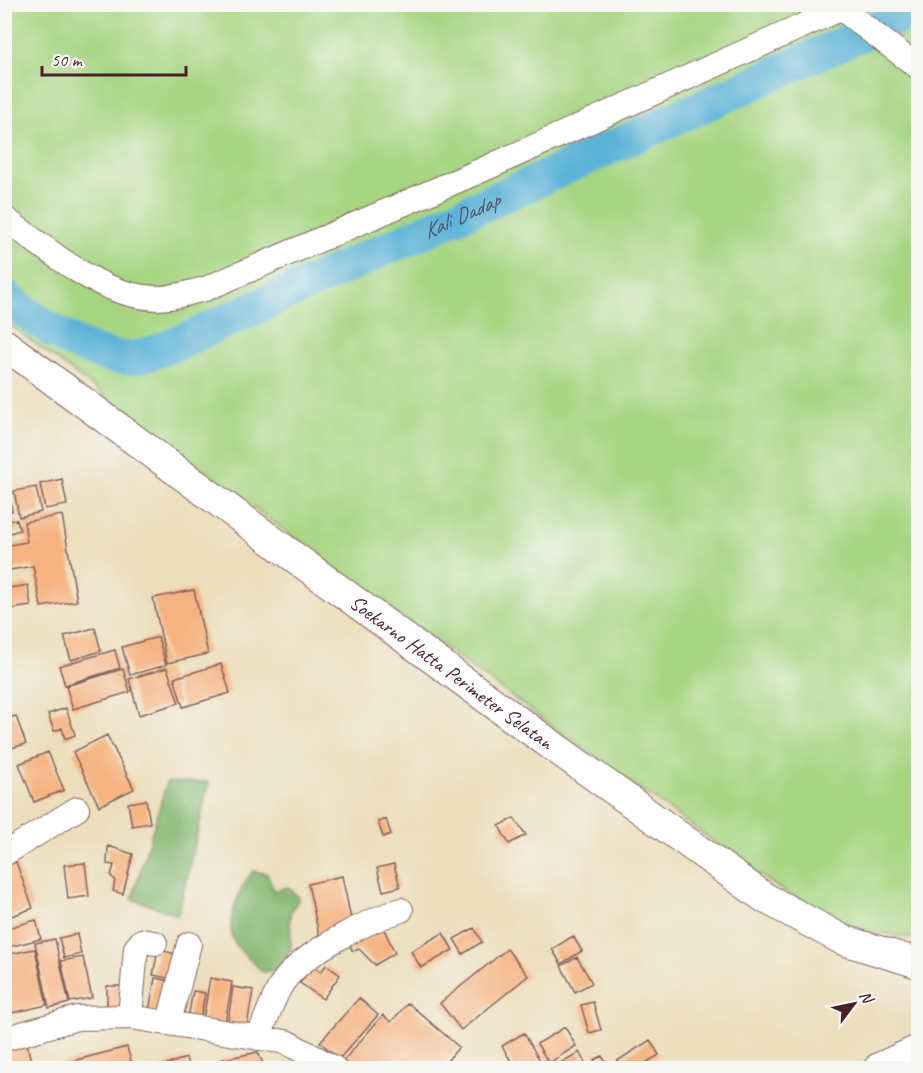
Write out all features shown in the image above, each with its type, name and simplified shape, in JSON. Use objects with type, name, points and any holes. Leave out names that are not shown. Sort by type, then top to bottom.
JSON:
[{"type":"main road","name":"Soekarno Hatta Perimeter Selatan","points":[[4,344],[502,710],[765,898],[843,940],[918,963]]},
{"type":"main road","points":[[879,1068],[918,1050]]},
{"type":"street","points":[[4,218],[100,283],[135,296],[162,298],[205,289],[482,170],[837,7],[918,67]]},
{"type":"street","points":[[4,854],[77,809]]},
{"type":"street","points":[[258,1038],[284,982],[306,961],[368,921],[401,909]]},
{"type":"street","points":[[130,1017],[136,948],[142,941],[155,943]]},
{"type":"street","points":[[169,1022],[189,944]]},
{"type":"street","points":[[4,1039],[76,1018],[130,1017],[286,1042],[334,1068]]},
{"type":"green space","points":[[4,5],[918,5],[918,939],[861,929],[815,909],[777,887],[376,599],[5,321]]},
{"type":"green space","points":[[167,782],[209,782],[178,915],[132,899]]},
{"type":"green space","points":[[253,871],[267,874],[274,891],[288,887],[299,898],[290,914],[291,949],[279,970],[263,972],[239,949],[231,933],[235,905]]},
{"type":"building","points":[[62,479],[67,505],[45,509],[40,484]]},
{"type":"building","points":[[36,487],[41,512],[19,517],[14,491]]},
{"type":"building","points":[[10,497],[12,511],[4,512],[4,498]]},
{"type":"building","points":[[62,515],[77,601],[41,607],[33,566],[4,571],[4,546],[27,542],[24,522]]},
{"type":"building","points":[[17,520],[20,530],[4,535],[4,521]]},
{"type":"building","points":[[28,585],[31,606],[4,610],[4,589]]},
{"type":"building","points":[[194,590],[208,654],[167,663],[153,598]]},
{"type":"building","points":[[95,628],[101,651],[71,660],[64,636]]},
{"type":"building","points":[[158,637],[166,665],[130,675],[122,647]]},
{"type":"building","points":[[115,650],[120,668],[65,685],[59,666]]},
{"type":"building","points":[[221,664],[230,693],[183,707],[174,678]]},
{"type":"building","points":[[167,668],[179,703],[139,715],[129,679]]},
{"type":"building","points":[[123,669],[130,692],[73,709],[66,686]]},
{"type":"building","points":[[66,708],[75,735],[65,739],[62,728],[54,731],[48,714]]},
{"type":"building","points":[[16,716],[26,744],[4,750],[4,719]]},
{"type":"building","points":[[107,735],[134,789],[99,806],[73,752]]},
{"type":"building","points":[[48,752],[64,790],[34,802],[19,764]]},
{"type":"building","points":[[146,800],[150,823],[132,826],[128,803]]},
{"type":"building","points":[[514,818],[526,835],[509,844],[499,826]]},
{"type":"building","points":[[386,819],[391,834],[383,837],[378,822]]},
{"type":"building","points":[[108,846],[133,854],[123,894],[113,891],[115,880],[111,876],[114,865],[107,864]]},
{"type":"building","points":[[16,862],[33,908],[9,917],[4,904],[4,866]]},
{"type":"building","points":[[85,863],[89,896],[68,899],[64,865]]},
{"type":"building","points":[[394,864],[400,887],[383,891],[377,868]]},
{"type":"building","points":[[342,876],[353,928],[319,935],[308,884]]},
{"type":"building","points":[[36,920],[41,939],[4,948],[4,929]]},
{"type":"building","points":[[382,925],[395,953],[375,965],[359,949],[353,951],[347,942]]},
{"type":"building","points":[[474,928],[482,942],[463,954],[454,939]]},
{"type":"building","points":[[443,933],[453,950],[421,968],[411,951]]},
{"type":"building","points":[[77,934],[81,954],[64,958],[59,938]]},
{"type":"building","points":[[573,936],[582,951],[561,964],[552,949]]},
{"type":"building","points":[[55,939],[69,1003],[49,1008],[35,943]]},
{"type":"building","points":[[35,949],[47,1005],[12,1013],[10,1005],[4,1007],[4,955]]},
{"type":"building","points":[[507,949],[528,976],[461,1030],[440,1003]]},
{"type":"building","points":[[158,950],[182,955],[177,980],[153,975]]},
{"type":"building","points":[[83,957],[92,998],[70,1002],[61,961]]},
{"type":"building","points":[[577,957],[592,983],[575,992],[561,966]]},
{"type":"building","points":[[326,965],[340,975],[323,999],[300,983],[312,966],[321,972]]},
{"type":"building","points":[[155,978],[175,982],[168,1015],[149,1011]]},
{"type":"building","points":[[210,978],[232,982],[224,1030],[202,1026]]},
{"type":"building","points":[[107,986],[127,986],[127,1010],[107,1010]]},
{"type":"building","points":[[233,987],[253,990],[246,1032],[227,1028]]},
{"type":"building","points":[[193,991],[205,993],[200,1021],[188,1018]]},
{"type":"building","points":[[359,998],[378,1015],[339,1059],[320,1042]]},
{"type":"building","points":[[593,1002],[601,1030],[589,1033],[581,1005]]},
{"type":"building","points":[[408,1003],[459,1047],[441,1068],[352,1068],[343,1061],[383,1015],[391,1022]]},
{"type":"building","points":[[565,1027],[576,1046],[549,1063],[537,1044]]},
{"type":"building","points":[[524,1033],[543,1066],[539,1068],[515,1068],[502,1046]]},
{"type":"building","points":[[650,1040],[659,1055],[637,1068],[613,1068],[611,1065]]},
{"type":"building","points":[[27,1043],[32,1067],[5,1068],[5,1048]]},
{"type":"building","points":[[127,1047],[133,1068],[45,1068]]},
{"type":"building","points":[[258,1052],[264,1066],[275,1065],[288,1068],[222,1068],[219,1060]]},
{"type":"building","points":[[579,1052],[588,1068],[552,1068]]},
{"type":"building","points":[[602,1056],[609,1068],[599,1068],[594,1060]]},
{"type":"building","points":[[186,1058],[189,1068],[163,1068],[162,1066]]},
{"type":"waterway","name":"Kali Dadap","points":[[4,296],[47,327],[98,353],[131,358],[153,353],[918,9]]}]
